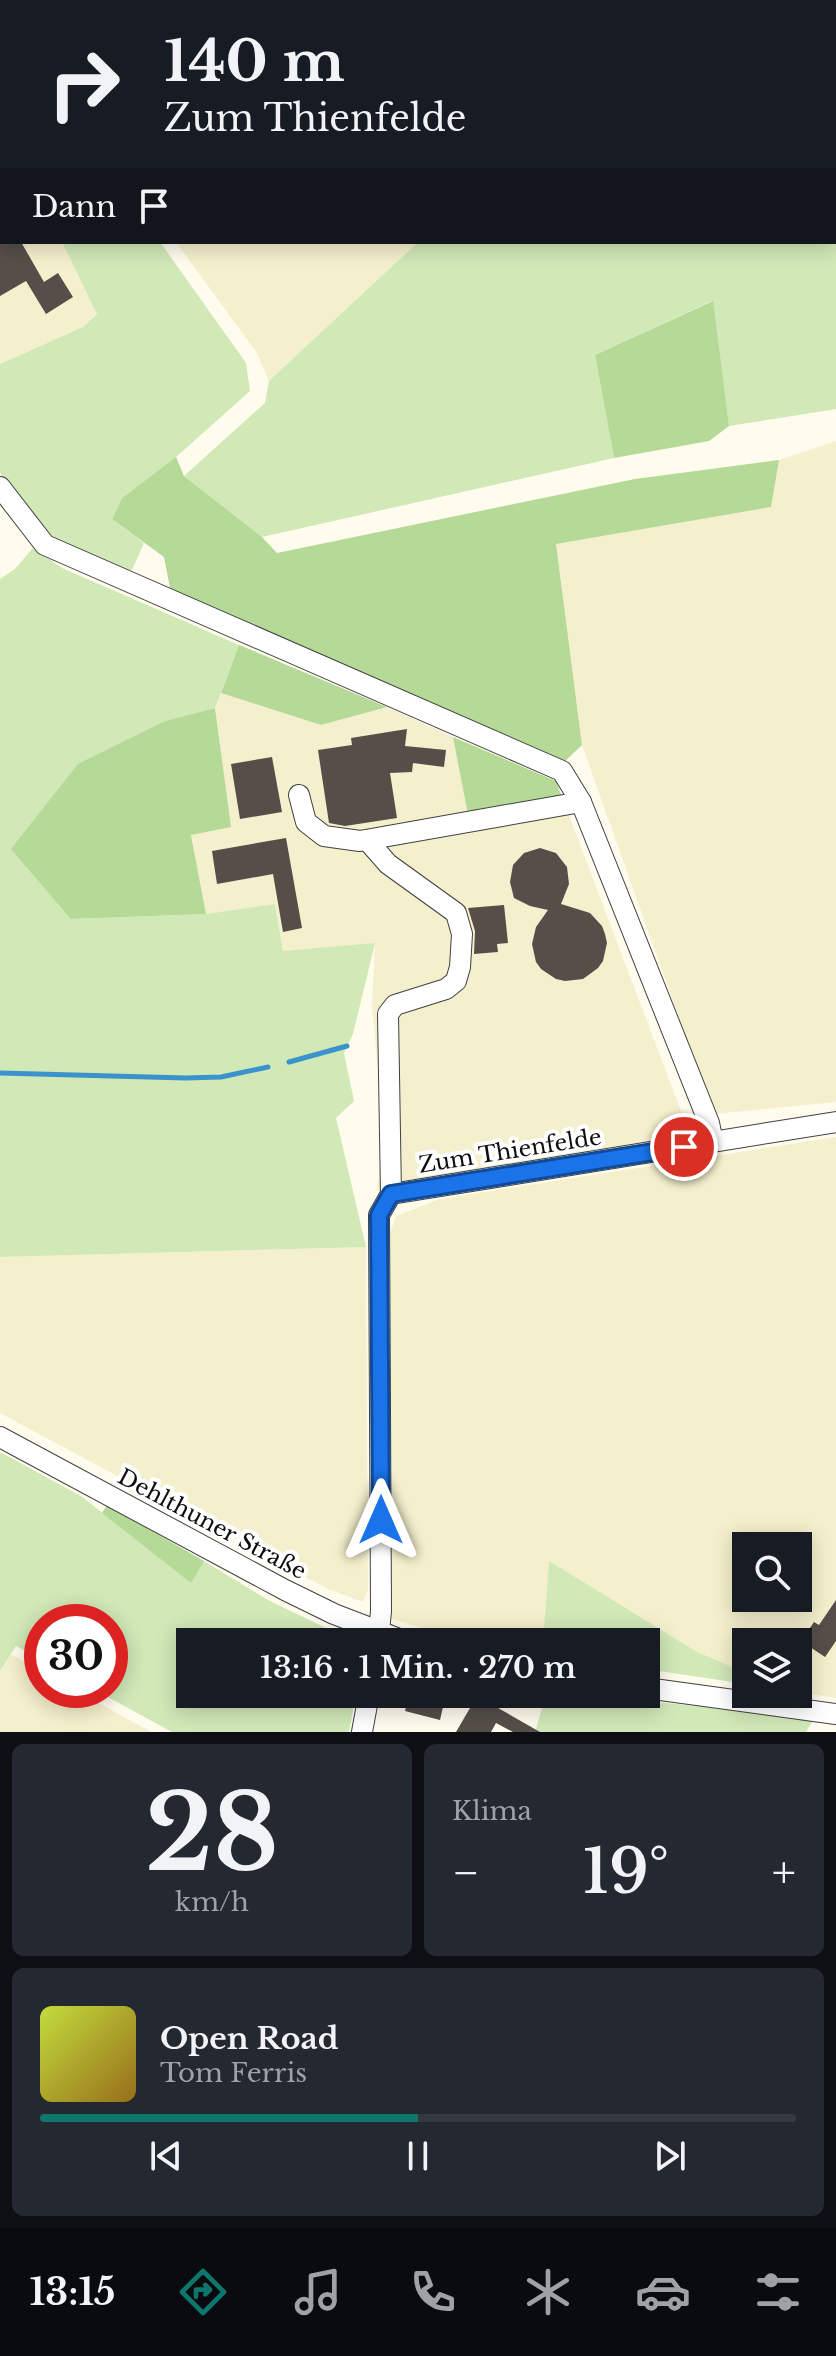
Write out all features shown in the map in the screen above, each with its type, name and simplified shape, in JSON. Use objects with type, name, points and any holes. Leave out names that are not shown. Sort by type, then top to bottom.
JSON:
[{"type":"street","points":[[0,487],[45,545],[562,771],[581,802],[709,1123],[713,1142]]},
{"type":"street","points":[[299,795],[306,822],[324,836],[367,840],[581,802]]},
{"type":"street","points":[[367,840],[388,864],[456,913],[462,934],[456,981],[446,989],[395,1005],[388,1014],[391,1194],[379,1215],[379,1628]]},
{"type":"street","name":"Zum Thienfelde","points":[[391,1194],[836,1122]]},
{"type":"street","name":"Dehlthuner Straße","points":[[0,1437],[360,1628]]},
{"type":"street","points":[[660,1690],[836,1714]]},
{"type":"street","points":[[362,1732],[366,1708]]},
{"type":"shaded area","points":[[0,244],[63,244],[97,313],[83,327],[0,364]]},
{"type":"shaded area","points":[[177,244],[416,244],[269,381],[257,353]]},
{"type":"shaded area","points":[[836,441],[836,1102],[713,1114],[582,745],[556,544],[770,507],[779,460]]},
{"type":"shaded area","points":[[221,693],[321,725],[387,707],[453,737],[468,815],[562,797],[692,1140],[377,1191],[384,1133],[372,1006],[375,944],[283,951],[275,904],[206,914],[191,834],[230,826],[215,708]]},
{"type":"shaded area","points":[[836,1137],[836,1698],[812,1694],[812,1628],[732,1628],[732,1667],[697,1653],[549,1562],[544,1628],[422,1628],[389,1618],[385,1249],[396,1216],[440,1199]]},
{"type":"shaded area","points":[[366,1247],[368,1590],[363,1602],[328,1589],[0,1413],[0,1257]]},
{"type":"shaded area","points":[[11,1654],[24,1662],[24,1708],[108,1708],[151,1732],[0,1732],[0,1671]]},
{"type":"green space","points":[[63,244],[161,244],[246,363],[250,391],[176,457],[122,498],[112,519],[144,543],[132,570],[121,569],[56,540],[38,523],[0,472],[0,364],[83,327],[97,314]]},
{"type":"green space","points":[[416,244],[836,244],[836,409],[729,426],[712,301],[595,355],[614,458],[262,537],[184,476],[265,403],[269,381]]},
{"type":"green space","points":[[713,301],[729,426],[709,441],[614,458],[595,355]]},
{"type":"green space","points":[[176,457],[184,476],[262,537],[277,553],[635,479],[779,460],[771,507],[556,544],[582,745],[563,763],[171,593],[164,557],[112,519],[122,498]]},
{"type":"green space","points":[[33,548],[62,568],[239,645],[215,708],[165,721],[72,919],[206,914],[275,904],[283,951],[375,943],[353,1034],[344,1053],[354,1101],[336,1118],[366,1247],[0,1257],[0,579],[15,569]]},
{"type":"green space","points":[[239,645],[387,707],[321,725],[221,693]]},
{"type":"green space","points":[[215,708],[231,827],[191,835],[206,914],[71,919],[11,849],[78,764],[165,721]]},
{"type":"green space","points":[[453,737],[556,781],[562,797],[468,815]]},
{"type":"green space","points":[[0,1452],[81,1496],[190,1582],[204,1561],[268,1600],[326,1628],[176,1628],[176,1708],[353,1708],[349,1732],[172,1732],[128,1708],[128,1604],[24,1604],[24,1650],[16,1646],[0,1671]]},
{"type":"green space","points":[[107,1505],[204,1561],[191,1583],[102,1513]]},
{"type":"green space","points":[[549,1561],[658,1628],[544,1628]]},
{"type":"green space","points":[[660,1629],[697,1652],[732,1667],[732,1682],[660,1671]]},
{"type":"green space","points":[[660,1702],[814,1719],[806,1732],[535,1732],[542,1708],[660,1708]]},
{"type":"building","points":[[0,244],[22,244],[44,282],[58,273],[73,297],[46,314],[26,281],[0,296]]},
{"type":"building","points":[[407,729],[405,746],[446,750],[444,767],[413,763],[412,772],[390,773],[397,818],[345,826],[329,823],[318,750],[352,745],[351,738]]},
{"type":"building","points":[[272,757],[282,812],[240,819],[231,764]]},
{"type":"building","points":[[286,838],[302,928],[283,932],[273,874],[217,884],[212,851]]},
{"type":"building","points":[[540,848],[556,853],[567,867],[569,884],[561,904],[590,913],[605,934],[607,943],[603,961],[583,979],[556,979],[541,969],[532,944],[536,927],[548,910],[514,898],[510,882],[513,865],[524,853]]},
{"type":"building","points":[[504,905],[508,943],[497,944],[498,952],[474,954],[475,931],[468,908]]},
{"type":"building","points":[[836,1600],[836,1641],[825,1657],[812,1648],[810,1628],[814,1622],[819,1625]]},
{"type":"building","points":[[406,1708],[443,1708],[440,1720],[405,1711]]},
{"type":"building","points":[[470,1708],[498,1708],[540,1732],[513,1732],[496,1723],[491,1732],[456,1732]]},
{"type":"waterway","points":[[289,1062],[347,1046]]},
{"type":"waterway","points":[[0,1073],[186,1078],[221,1077],[268,1067]]},
{"type":"route","points":[[381,1520],[379,1215],[391,1194],[684,1147]]}]
